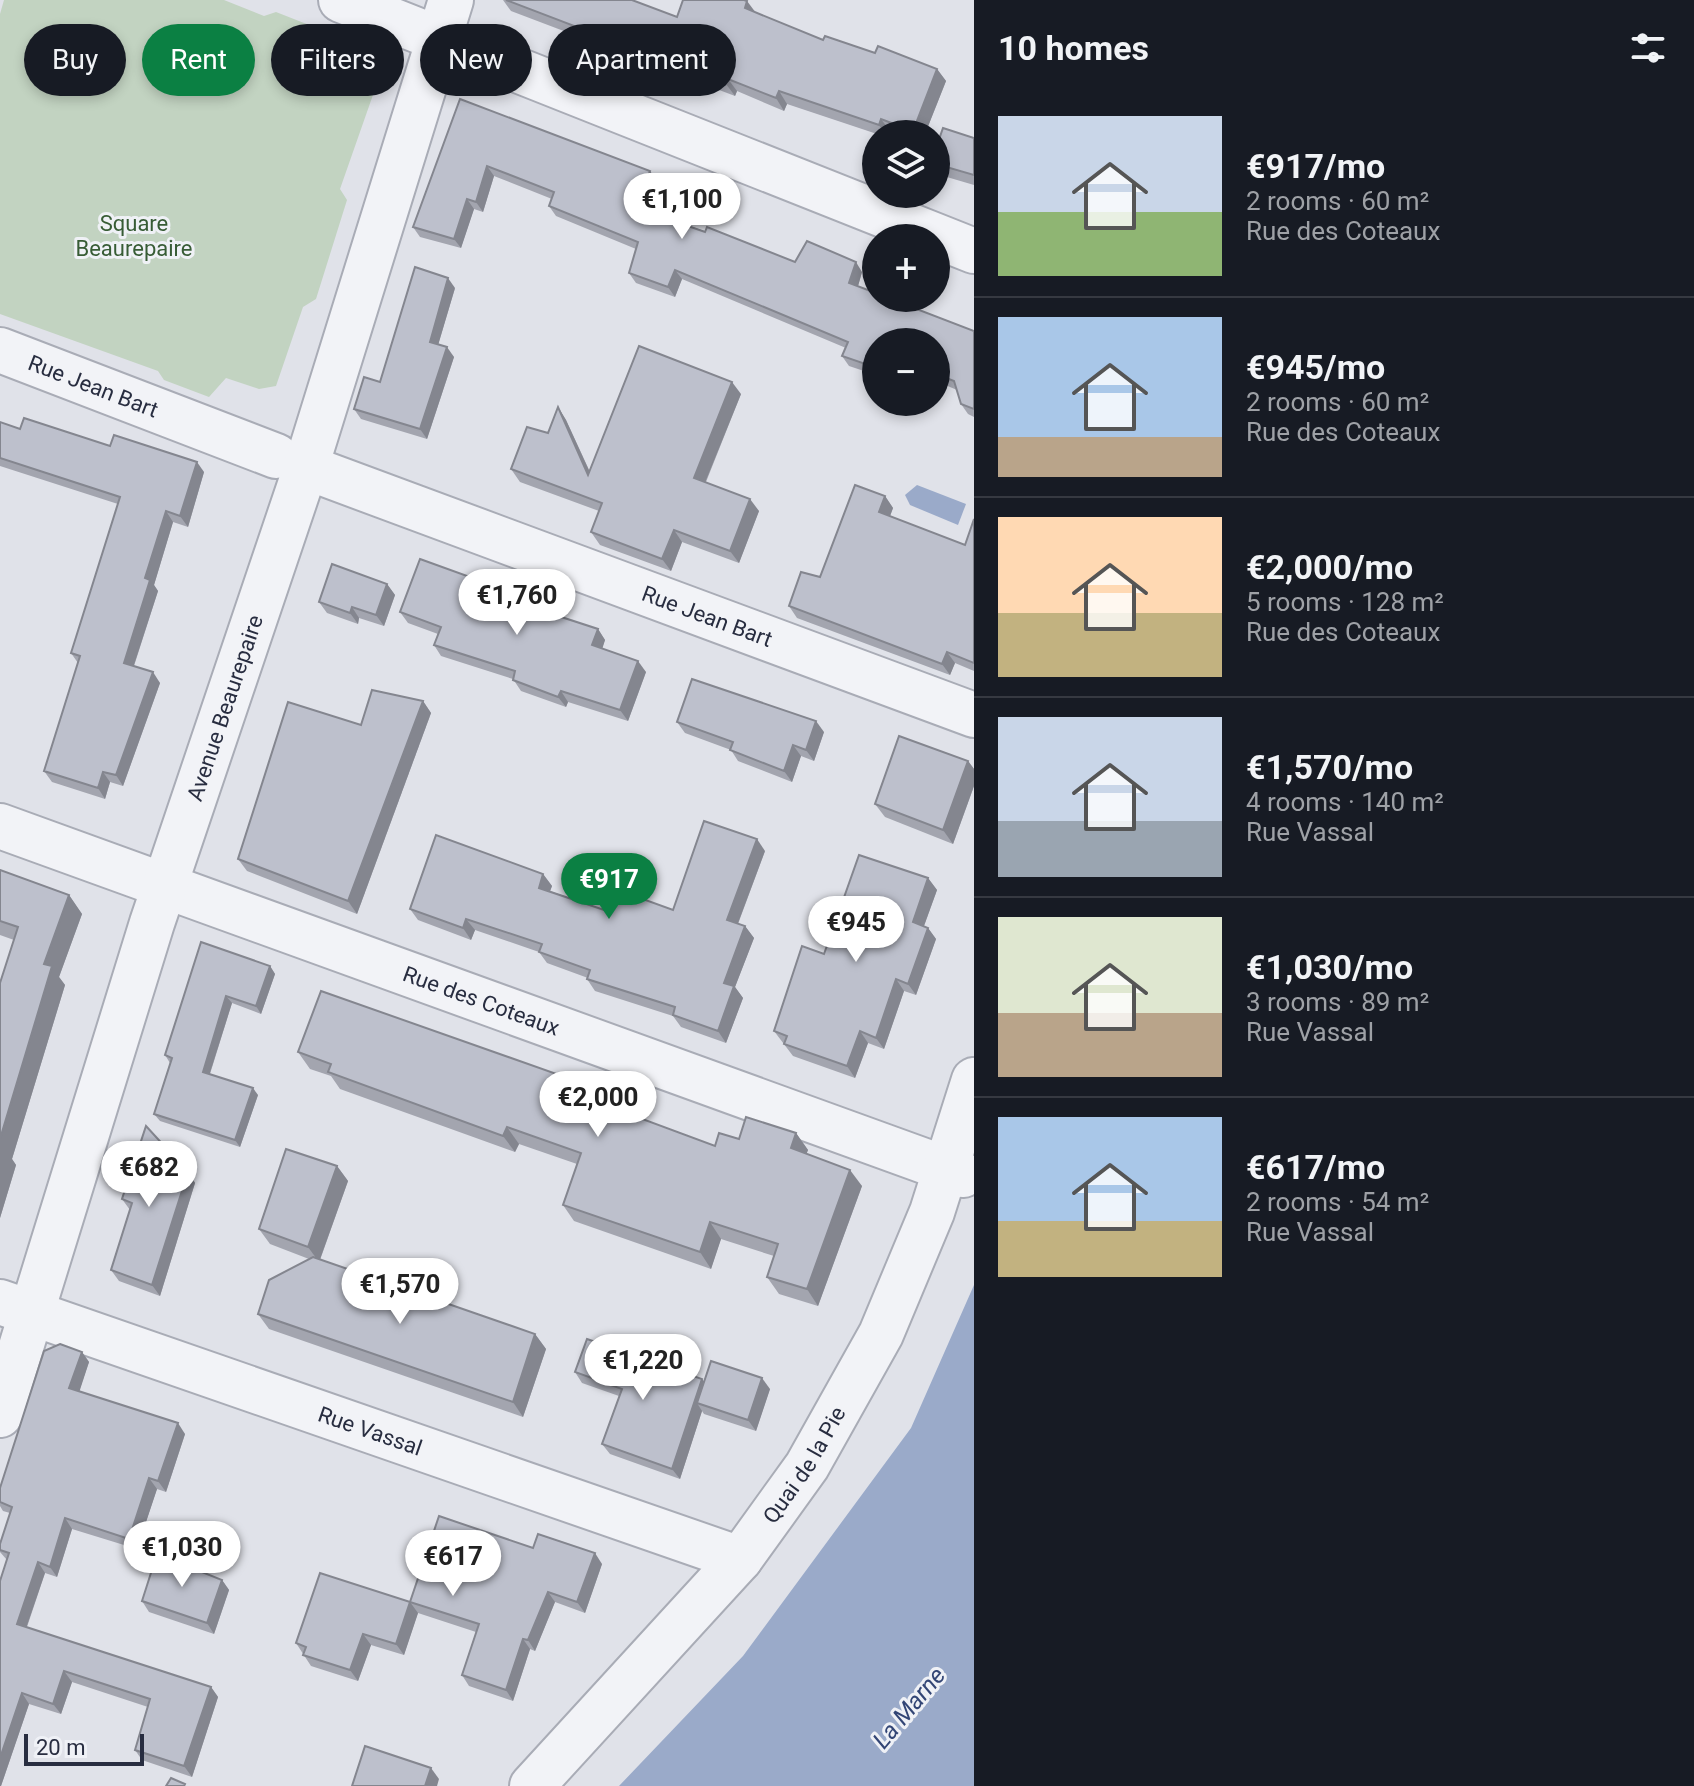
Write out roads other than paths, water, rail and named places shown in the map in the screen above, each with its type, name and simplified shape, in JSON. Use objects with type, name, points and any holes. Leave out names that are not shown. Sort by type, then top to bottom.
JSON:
[{"type":"street","points":[[341,0],[445,19],[974,251]]},
{"type":"street","name":"Avenue Beaurepaire","points":[[0,1415],[15,1307],[164,885],[291,461],[445,19]]},
{"type":"street","name":"Rue Jean Bart","points":[[0,350],[974,715]]},
{"type":"street","name":"Rue des Coteaux","points":[[0,826],[955,1172]]},
{"type":"street","name":"Quai de la Pie","points":[[532,1786],[740,1559],[807,1466],[881,1334],[955,1172],[974,1080]]},
{"type":"street","name":"Rue Vassal","points":[[15,1307],[740,1559]]},
{"type":"water","points":[[917,485],[966,504],[958,525],[910,505],[905,495]]},
{"type":"water","name":"La Marne","points":[[974,1285],[974,1786],[619,1786],[743,1656],[911,1428]]},
{"type":"park label","name":"Square Beaurepaire","points":[[134,236]]}]
